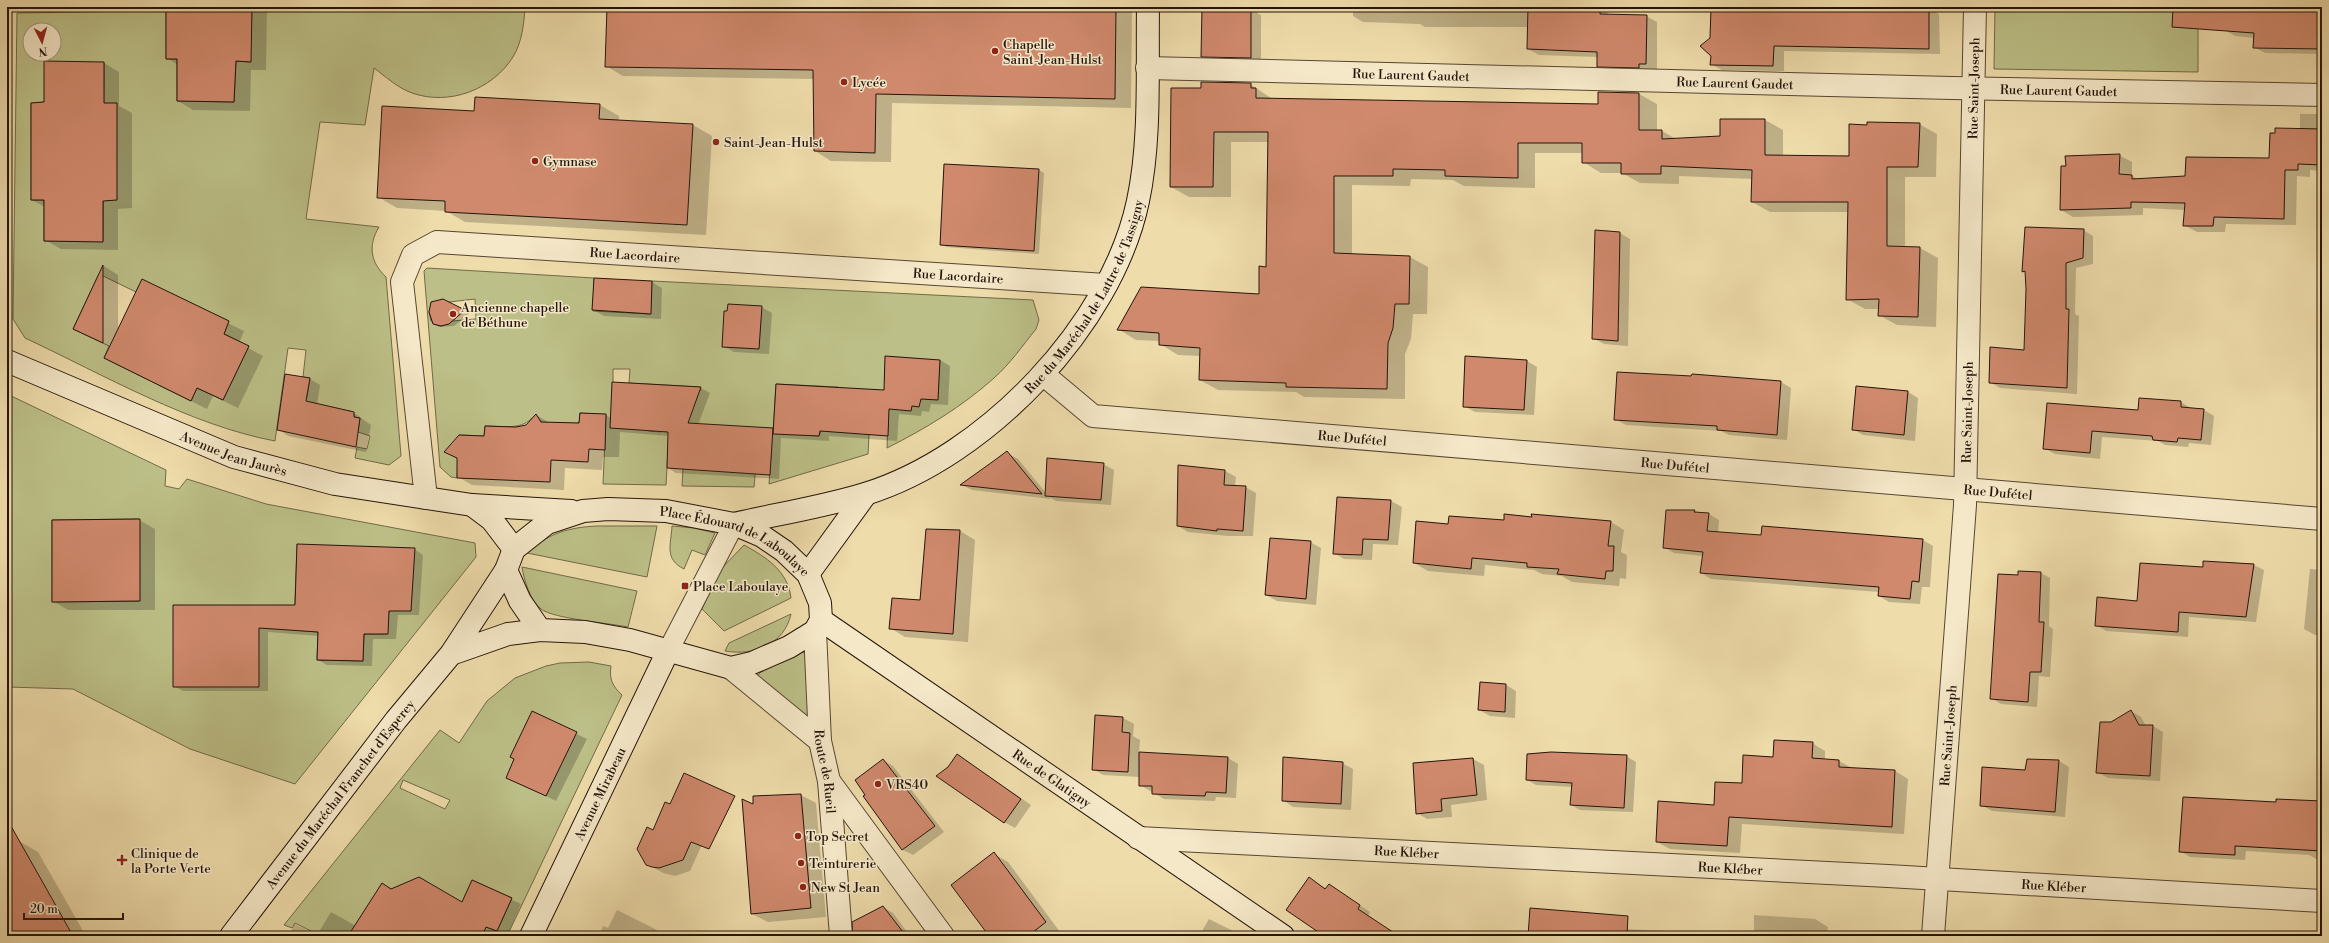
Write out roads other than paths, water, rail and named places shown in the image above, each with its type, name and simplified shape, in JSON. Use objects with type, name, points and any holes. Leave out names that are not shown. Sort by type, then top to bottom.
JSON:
[{"type":"street","name":"Rue du Maréchal de Lattre de Tassigny","points":[[734,524],[866,494],[930,466],[958,448],[1003,413],[1044,374],[1069,344],[1106,285],[1126,247],[1138,201],[1145,156],[1148,7]]},
{"type":"street","name":"Rue Saint-Joseph","points":[[1933,936],[1965,489],[1975,7]]},
{"type":"street","name":"Rue Laurent Gaudet","points":[[1147,68],[2322,95]]},
{"type":"street","name":"Rue Lacordaire","points":[[426,498],[402,282],[413,255],[437,242],[1106,285]]},
{"type":"street","name":"Avenue Jean Jaurès","points":[[7,361],[234,457],[335,484],[472,505],[583,511]]},
{"type":"street","name":"Rue Dufétel","points":[[1044,374],[1093,416],[2322,519]]},
{"type":"street","points":[[808,574],[866,494]]},
{"type":"street","name":"Avenue Jean Jaurès","points":[[472,505],[492,520],[514,549]]},
{"type":"street","name":"Place Édouard de Laboulaye","points":[[514,549],[547,523],[583,511],[608,509],[666,511],[734,524],[762,536],[784,551],[808,574],[820,603],[818,625]]},
{"type":"street","points":[[514,549],[506,570],[520,601],[540,630]]},
{"type":"street","name":"Avenue du Maréchal Franchet d'Esperey","points":[[231,936],[396,720],[450,654],[506,570]]},
{"type":"street","points":[[731,668],[752,663],[789,647],[818,625]]},
{"type":"street","name":"Route de Rueil","points":[[818,625],[820,741],[829,781],[842,936]]},
{"type":"street","name":"Rue de Glatigny","points":[[818,625],[1283,936]]},
{"type":"street","points":[[450,654],[508,634],[540,630],[585,632],[630,640],[731,668],[820,741]]},
{"type":"street","name":"Avenue Mirabeau","points":[[531,936],[668,651]]},
{"type":"street","points":[[829,781],[943,936]]},
{"type":"street","name":"Rue Kléber","points":[[1138,838],[1937,878],[2322,901]]},
{"type":"lane","points":[[668,651],[734,524]]},
{"type":"place","name":"Chapelle Saint-Jean-Hulst","points":[[995,51]]},
{"type":"place","name":"Lycée","points":[[844,82]]},
{"type":"place","name":"Saint-Jean-Hulst","points":[[716,142]]},
{"type":"place","name":"Gymnase","points":[[535,161]]},
{"type":"place","name":"Ancienne chapelle de Béthune","points":[[453,314]]},
{"type":"place","name":"Place Laboulaye","points":[[685,586]]},
{"type":"place","name":"VRS40","points":[[878,784]]},
{"type":"place","name":"Top Secret","points":[[798,836]]},
{"type":"place","name":"Clinique de la Porte Verte","points":[[122,860]]},
{"type":"place","name":"Teinturerie","points":[[801,863]]},
{"type":"place","name":"New St Jean","points":[[803,887]]}]
